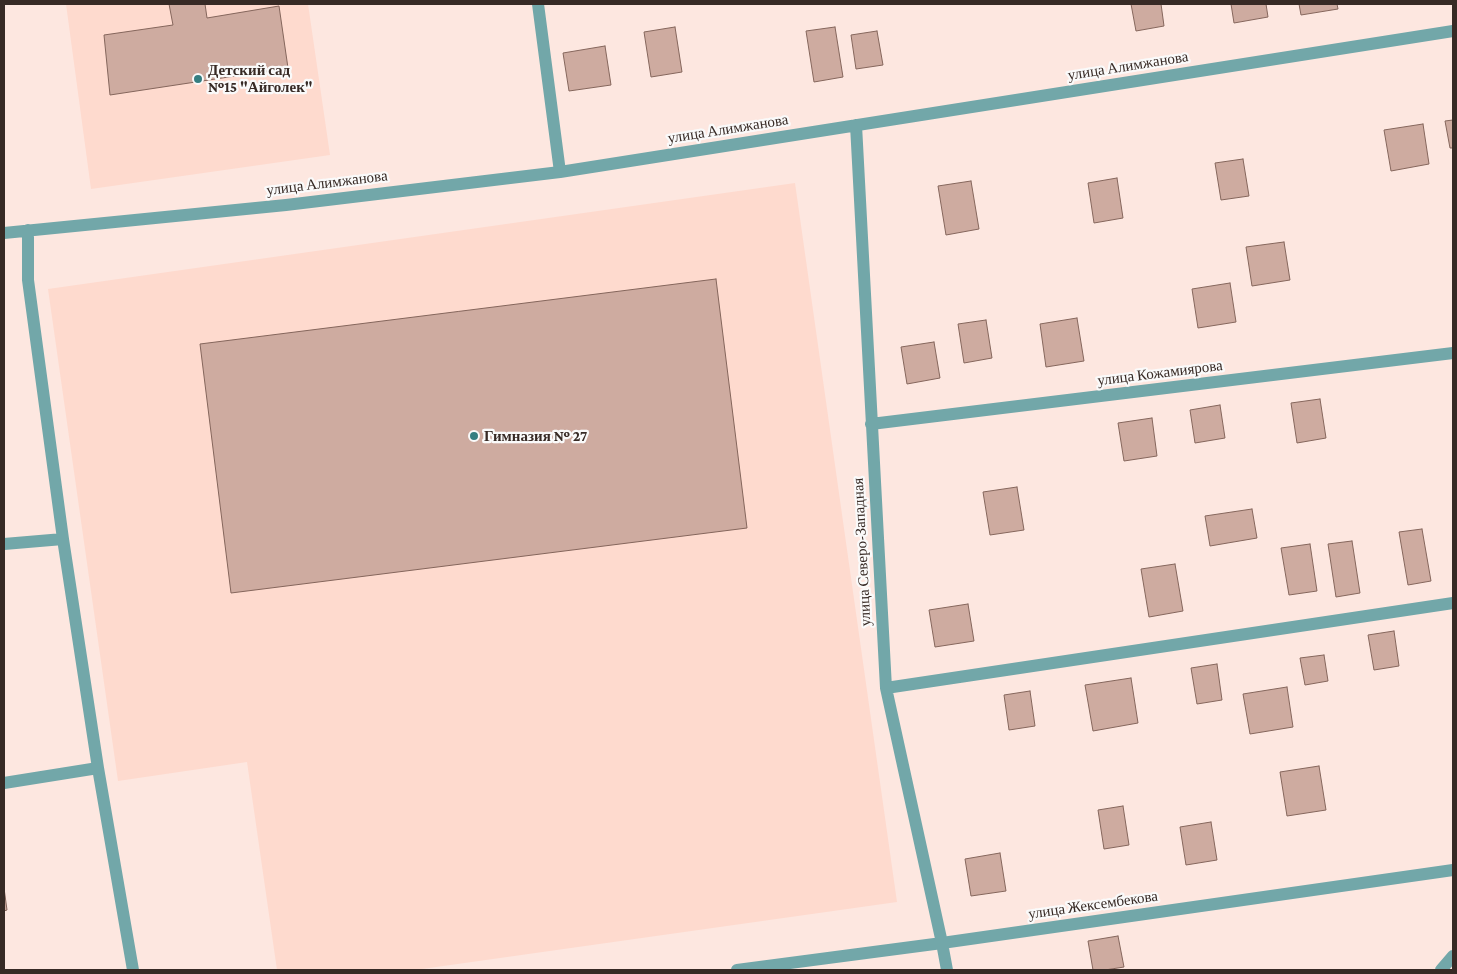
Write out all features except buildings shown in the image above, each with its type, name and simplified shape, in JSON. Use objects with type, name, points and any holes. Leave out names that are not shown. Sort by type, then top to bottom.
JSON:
[{"type":"street","points":[[538,4],[560,172]]},
{"type":"street","name":"улица Алимжанова","points":[[4,233],[286,205],[560,172],[1453,31]]},
{"type":"street","name":"улица Северо-Западная","points":[[856,125],[886,688],[942,943],[946,970]]},
{"type":"street","points":[[28,230],[28,280],[63,540],[98,768],[133,970]]},
{"type":"street","name":"улица Кожамиярова","points":[[871,424],[1453,353]]},
{"type":"street","points":[[4,544],[63,540]]},
{"type":"street","points":[[886,688],[1453,603]]},
{"type":"street","points":[[4,783],[98,768]]},
{"type":"street","name":"улица Жексембекова","points":[[737,970],[942,943],[1453,870]]},
{"type":"street","points":[[1442,970],[1453,956]]},
{"type":"shaded area","name":"Детский сад №15 \"Айголек\"","points":[[66,4],[308,4],[330,155],[91,189]]},
{"type":"shaded area","points":[[795,183],[897,902],[415,970],[277,970],[247,762],[118,781],[48,289]]},
{"type":"place","name":"Детский сад №15 \"Айголек\"","points":[[198,79]]},
{"type":"place","name":"Гимназия № 27","points":[[474,436]]}]
